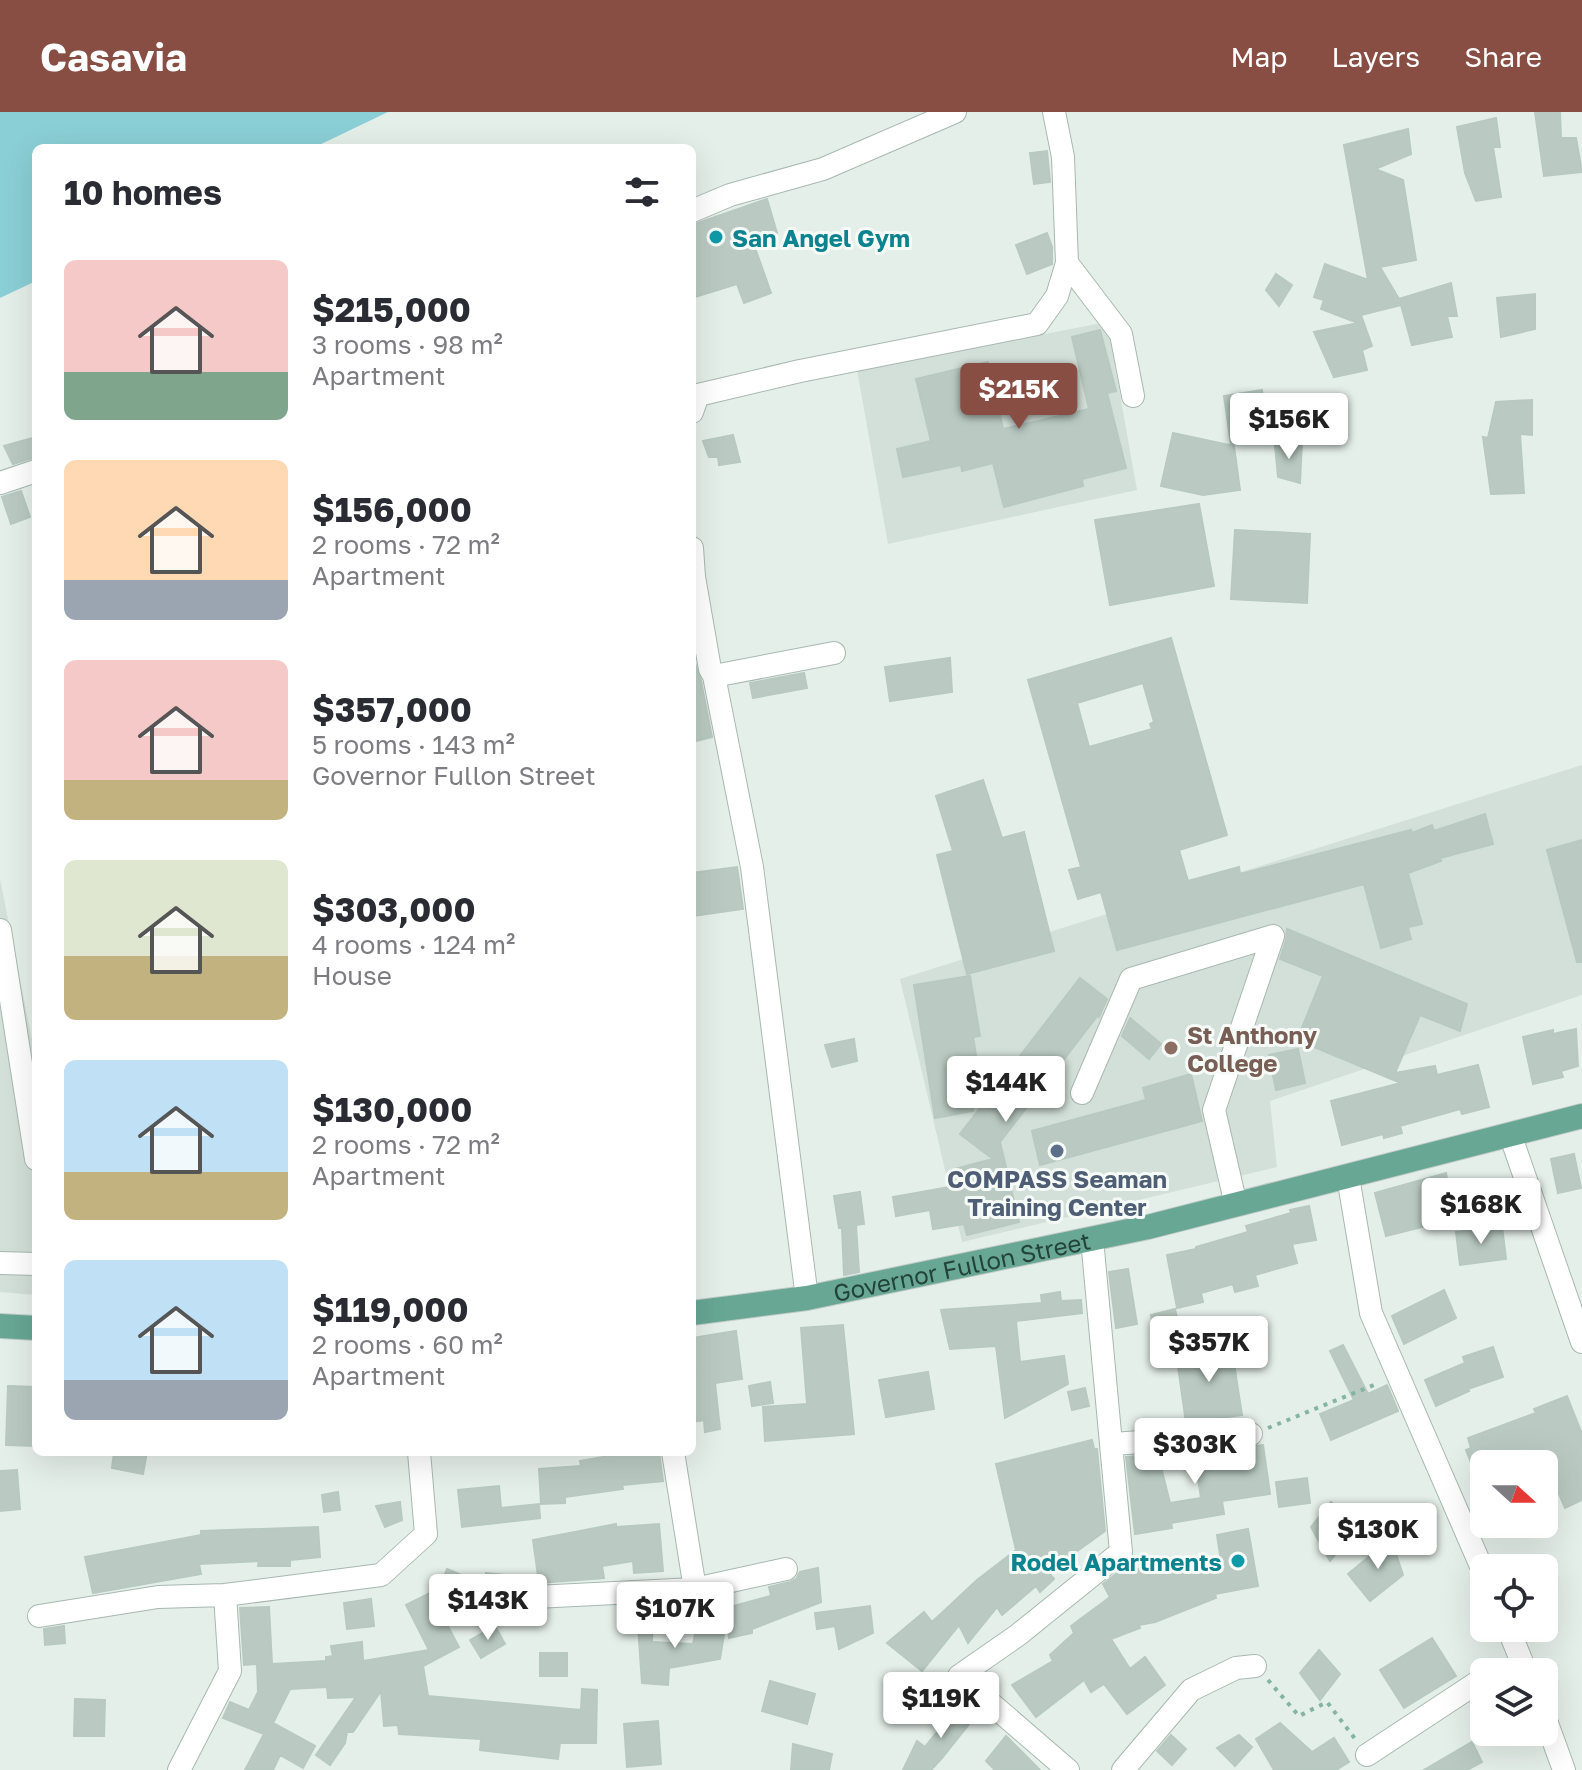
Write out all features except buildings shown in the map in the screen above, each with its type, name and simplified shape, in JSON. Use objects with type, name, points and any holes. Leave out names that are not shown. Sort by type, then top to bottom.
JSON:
[{"type":"main road","name":"Governor Fullon Street","points":[[696,1312],[807,1298],[1092,1239],[1582,1117]]},
{"type":"main road","points":[[0,1326],[32,1328]]},
{"type":"street","points":[[696,209],[730,195],[823,169],[955,112]]},
{"type":"street","points":[[696,401],[698,395],[800,371],[1037,324],[1057,296],[1067,263],[1063,157],[1054,112]]},
{"type":"street","points":[[1067,263],[1121,334],[1133,396]]},
{"type":"street","points":[[0,483],[32,472]]},
{"type":"street","points":[[696,593],[706,673],[752,867],[807,1298]]},
{"type":"street","points":[[706,673],[834,653]]},
{"type":"street","points":[[0,930],[32,1134]]},
{"type":"street","points":[[1082,1093],[1131,979],[1273,936],[1214,1110],[1236,1205]]},
{"type":"street","points":[[1510,1134],[1582,1342]]},
{"type":"street","points":[[1348,1177],[1371,1313],[1476,1554]]},
{"type":"street","points":[[1068,1770],[959,1676],[1018,1635],[1121,1552],[1092,1239]]},
{"type":"street","points":[[0,1263],[32,1264]]},
{"type":"street","points":[[1113,1444],[1251,1434]]},
{"type":"street","points":[[39,1616],[158,1597],[225,1595],[381,1575],[426,1534],[419,1456]]},
{"type":"street","points":[[674,1456],[695,1589]]},
{"type":"street","points":[[535,1597],[695,1589],[786,1569]]},
{"type":"street","points":[[179,1770],[230,1671],[225,1595]]},
{"type":"street","points":[[1123,1770],[1191,1690],[1236,1668],[1255,1666]]},
{"type":"street","points":[[1367,1755],[1470,1687]]},
{"type":"street","points":[[1555,1746],[1564,1770]]},
{"type":"path","points":[[1251,1434],[1398,1376]]},
{"type":"path","points":[[1255,1666],[1299,1716],[1327,1702],[1367,1755]]},
{"type":"shaded area","points":[[1107,322],[1137,490],[888,544],[857,370]]},
{"type":"shaded area","name":"St Anthony College","points":[[1582,765],[1582,995],[1270,1101],[1277,1167],[962,1242],[900,979]]},
{"type":"shaded area","points":[[0,879],[32,1040],[32,1295],[0,1292]]},
{"type":"water","points":[[0,112],[388,112],[321,144],[32,144],[32,283],[0,298]]},
{"type":"place","name":"San Angel Gym","points":[[716,237]]},
{"type":"place","name":"St Anthony College","points":[[1171,1048]]},
{"type":"place","name":"COMPASS Seaman Training Center","points":[[1057,1151]]},
{"type":"place","name":"Rodel Apartments","points":[[1238,1561]]}]
